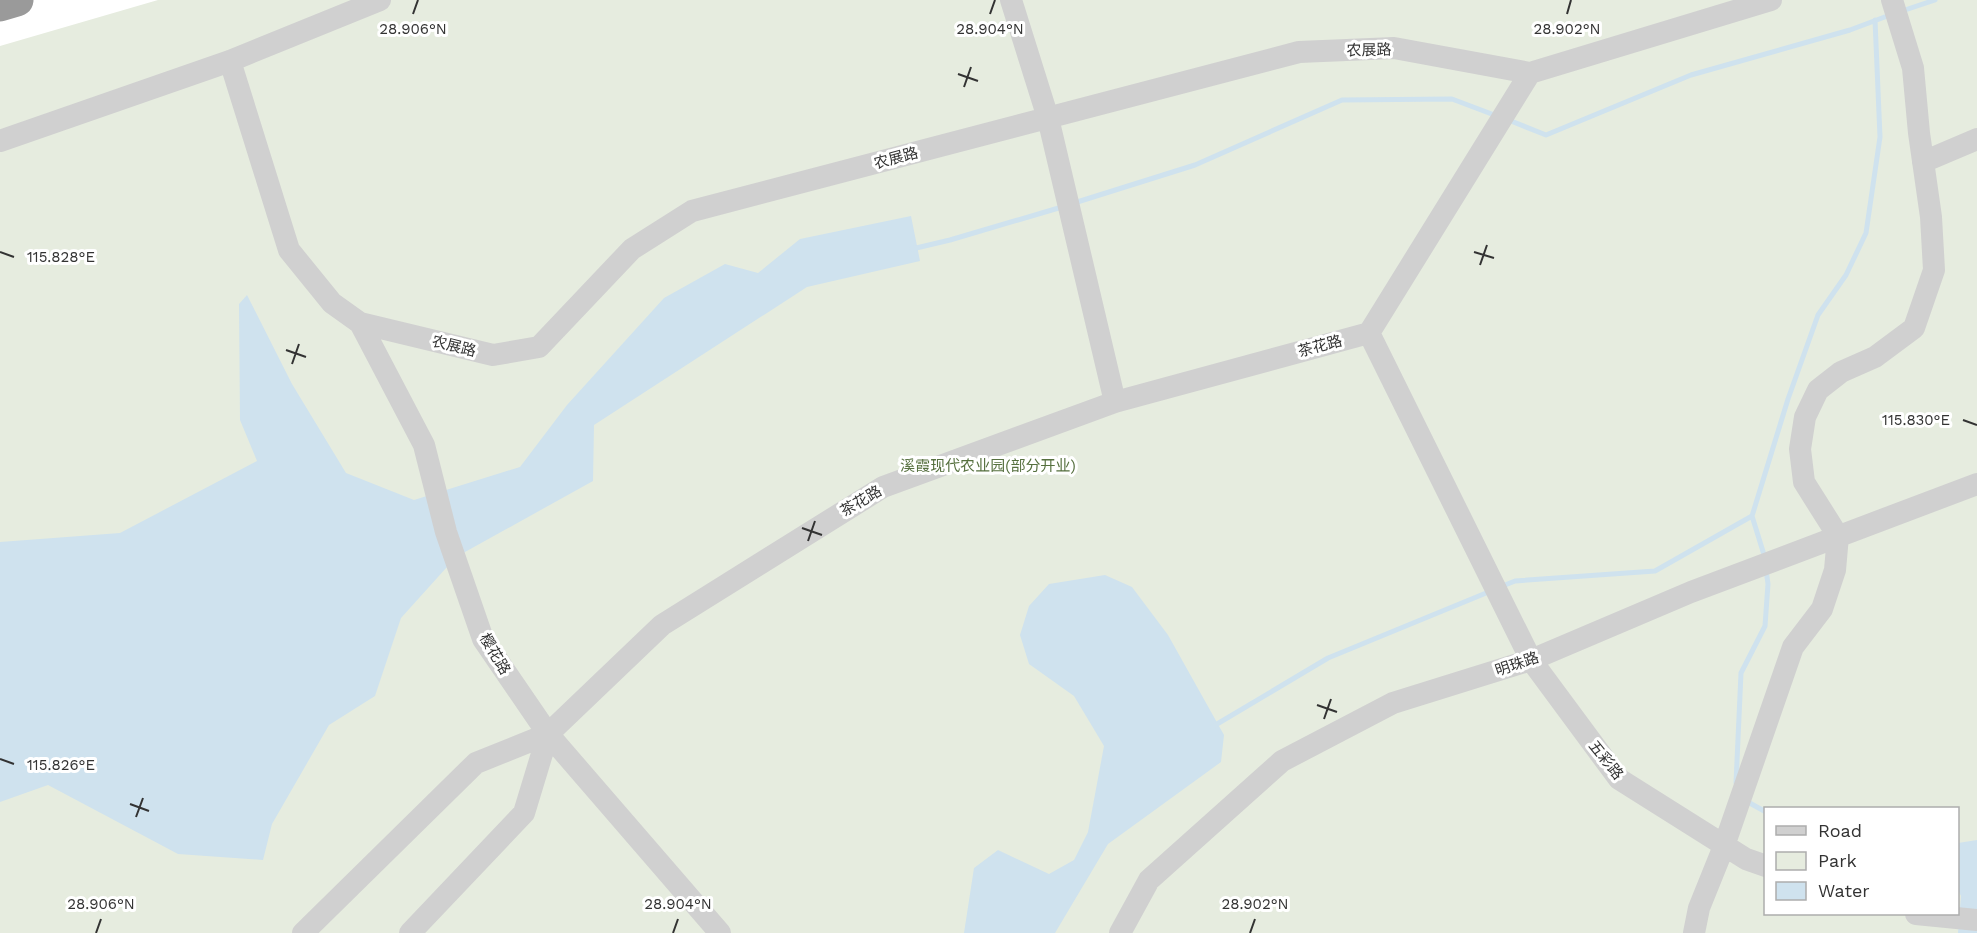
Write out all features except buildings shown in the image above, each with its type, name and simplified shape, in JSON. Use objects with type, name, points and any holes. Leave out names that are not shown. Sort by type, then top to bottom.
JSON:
[{"type":"highway","points":[[0,5],[17,0]]},
{"type":"street","points":[[0,141],[230,61],[380,0]]},
{"type":"street","points":[[1011,0],[1048,118],[1115,402]]},
{"type":"street","name":"农展路","points":[[230,61],[290,250],[332,303],[360,323],[493,355],[539,347],[632,249],[692,211],[1299,52],[1394,48],[1530,74],[1771,0]]},
{"type":"street","points":[[1694,933],[1699,908],[1724,846],[1793,647],[1822,609],[1835,570],[1838,536],[1804,482],[1800,449],[1805,417],[1818,390],[1841,372],[1875,357],[1914,328],[1934,270],[1931,217],[1913,68],[1895,9]]},
{"type":"street","points":[[1369,333],[1530,74]]},
{"type":"street","points":[[1923,162],[1977,139]]},
{"type":"street","name":"樱花路","points":[[360,323],[424,445],[446,532],[483,639],[548,734],[720,933]]},
{"type":"street","name":"茶花路","points":[[548,734],[662,625],[883,487],[1115,402],[1369,333]]},
{"type":"street","name":"五彩路","points":[[1369,333],[1531,660],[1619,779],[1724,846],[1746,859],[1764,865]]},
{"type":"street","name":"明珠路","points":[[1120,933],[1149,880],[1282,761],[1393,703],[1531,660],[1691,592],[1977,484]]},
{"type":"street","points":[[303,933],[476,763],[548,734]]},
{"type":"street","points":[[410,933],[524,813],[548,734]]},
{"type":"street","points":[[1926,915],[1977,920]]},
{"type":"green space","name":"溪霞现代农业园(部分开业)","points":[[158,0],[1977,0],[1977,933],[0,933],[0,46]]},
{"type":"water","points":[[911,216],[920,261],[807,287],[594,425],[593,481],[456,557],[401,618],[375,696],[329,725],[272,824],[263,860],[178,854],[48,785],[0,802],[0,542],[120,533],[257,461],[240,420],[239,304],[247,295],[292,384],[346,473],[414,500],[520,467],[567,405],[664,298],[725,264],[758,273],[800,239]]},
{"type":"water","points":[[1105,575],[1132,587],[1168,635],[1224,735],[1221,762],[1108,844],[1055,933],[964,933],[974,868],[998,850],[1049,874],[1074,860],[1088,832],[1104,746],[1074,696],[1029,664],[1020,635],[1029,606],[1049,584]]},
{"type":"water","points":[[1977,840],[1977,933],[1958,933],[1961,896],[1959,892],[1959,843]]},
{"type":"waterway","points":[[1902,11],[1935,0]]},
{"type":"waterway","points":[[1506,119],[1546,135],[1691,75],[1850,30],[1890,15]]},
{"type":"waterway","points":[[1765,558],[1752,516],[1788,399],[1818,315],[1846,275],[1866,233],[1880,137],[1875,20]]},
{"type":"waterway","points":[[1074,203],[1195,165],[1342,100],[1452,99],[1497,116]]},
{"type":"waterway","points":[[912,249],[1062,207]]},
{"type":"waterway","points":[[1500,587],[1515,581],[1655,571],[1752,516]]},
{"type":"waterway","points":[[1736,783],[1741,673],[1765,626],[1768,584],[1766,570]]},
{"type":"waterway","points":[[1212,727],[1328,658],[1491,591]]},
{"type":"waterway","points":[[1746,801],[1764,811]]}]
